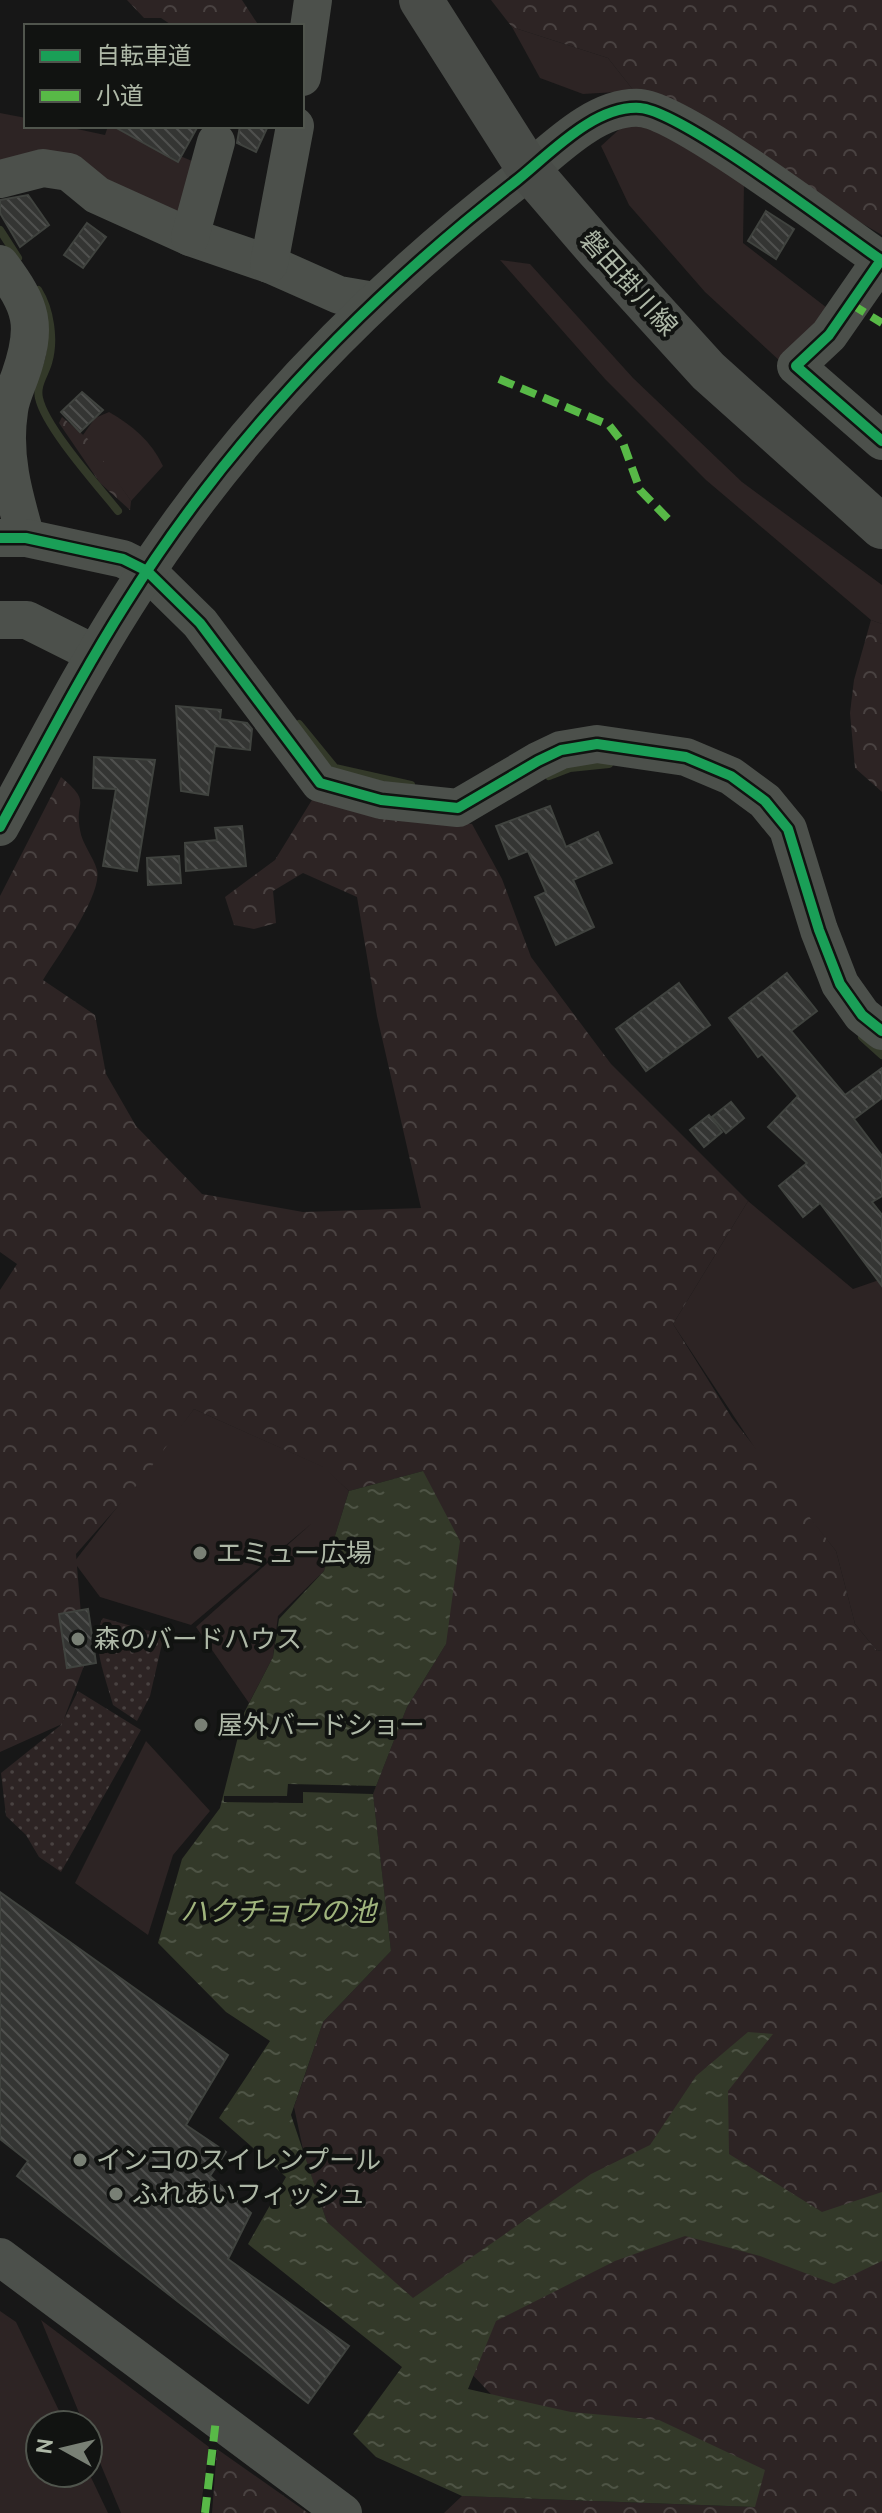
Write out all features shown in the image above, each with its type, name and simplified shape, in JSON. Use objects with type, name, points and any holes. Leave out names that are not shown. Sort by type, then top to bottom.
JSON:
[{"type":"main road","name":"磐田掛川線","points":[[421,0],[529,170],[708,371],[882,527]]},
{"type":"street","points":[[304,63],[313,0]]},
{"type":"street","points":[[0,827],[95,654],[147,571],[206,487],[265,415],[374,301],[439,241],[592,123],[621,110],[650,110],[681,123],[881,260],[829,335],[796,366],[882,441]]},
{"type":"street","points":[[269,264],[295,128]]},
{"type":"street","points":[[190,237],[216,142]]},
{"type":"street","points":[[0,179],[43,168],[69,172],[97,195],[190,237],[269,264],[339,295],[374,301]]},
{"type":"street","points":[[0,264],[29,309],[32,326],[30,347],[9,410],[7,471],[13,538],[123,559],[147,571],[200,623],[320,783],[381,800],[473,799],[561,750],[597,744],[686,757],[731,776],[765,801],[788,829],[819,930],[840,984],[862,1015],[882,1031]]},
{"type":"street","points":[[0,620],[27,620],[95,654]]},
{"type":"street","points":[[0,2257],[343,2513]]},
{"type":"green space","points":[[127,0],[242,0],[258,24],[170,24],[161,18],[144,18]]},
{"type":"green space","points":[[491,0],[882,0],[882,235],[634,91],[608,58],[512,27]]},
{"type":"green space","points":[[512,27],[608,58],[634,91],[583,94],[540,78]]},
{"type":"green space","points":[[0,113],[24,118],[24,128],[72,128],[105,135],[107,128],[144,128],[139,139],[197,163],[190,237],[51,170],[0,178]]},
{"type":"green space","points":[[624,125],[657,127],[744,184],[743,243],[831,311],[781,362],[705,292],[629,205],[601,146]]},
{"type":"green space","points":[[500,260],[530,264],[633,378],[742,482],[882,585],[882,624],[871,620],[706,480],[605,379]]},
{"type":"green space","points":[[109,412],[140,434],[163,466],[131,501],[83,435],[95,418]]},
{"type":"green space","points":[[62,417],[88,439],[131,501],[130,510],[100,483],[59,423]]},
{"type":"green space","points":[[871,620],[882,624],[882,792],[855,768],[850,713],[854,680]]},
{"type":"green space","points":[[61,777],[77,792],[80,830],[97,870],[97,881],[78,925],[43,980],[95,1015],[106,1074],[136,1126],[202,1194],[303,1212],[421,1208],[377,1016],[357,897],[303,873],[273,891],[276,923],[254,929],[234,925],[225,897],[275,860],[315,795],[367,809],[472,824],[502,879],[531,957],[611,1064],[748,1201],[673,1324],[732,1418],[836,1551],[855,1624],[877,1651],[882,1650],[882,2513],[444,2513],[462,2496],[754,2507],[507,2411],[327,2222],[304,2154],[294,2107],[323,2022],[391,1951],[373,1794],[407,1707],[446,1644],[423,1471],[349,1491],[323,1467],[194,1409],[143,1478],[76,1554],[85,1663],[62,1724],[0,1752],[0,1290],[17,1264],[0,1252],[0,896]]},
{"type":"green space","points":[[748,1201],[853,1289],[882,1279],[882,1650],[877,1651],[855,1624],[836,1551],[762,1459],[673,1324]]},
{"type":"green space","points":[[194,1409],[324,1467],[349,1491],[324,1571],[278,1616],[273,1657],[249,1703],[196,1627],[311,1524],[191,1625],[100,1597],[74,1562]]},
{"type":"green space","points":[[103,1618],[164,1635],[150,1696],[137,1721],[113,1705],[98,1649],[99,1627]]},
{"type":"green space","points":[[78,1691],[141,1730],[61,1872],[39,1857],[26,1835],[6,1816],[1,1773],[61,1725]]},
{"type":"green space","points":[[146,1741],[210,1811],[173,1855],[148,1935],[75,1883]]},
{"type":"green space","points":[[0,2311],[16,2322],[58,2409],[24,2409],[24,2489],[97,2489],[108,2513],[0,2513]]},
{"type":"green space","points":[[41,2320],[209,2447],[200,2513],[121,2513],[104,2472],[104,2409],[77,2409]]},
{"type":"green space","points":[[217,2449],[308,2513],[212,2513]]},
{"type":"water","name":"ハクチョウの池","points":[[423,1471],[460,1541],[446,1644],[407,1707],[373,1794],[391,1951],[323,2022],[291,2115],[327,2222],[413,2298],[591,2174],[650,2145],[696,2076],[748,2032],[773,2034],[728,2091],[729,2154],[822,2212],[882,2192],[882,2261],[834,2284],[760,2256],[685,2236],[615,2261],[496,2321],[468,2389],[571,2412],[659,2420],[765,2470],[755,2507],[462,2496],[376,2457],[353,2434],[402,2367],[248,2244],[286,2177],[219,2118],[270,2041],[226,2012],[158,1943],[182,1859],[220,1808],[244,1713],[273,1657],[279,1619],[324,1571],[349,1491]]},
{"type":"pier","points":[[288,1784],[376,1786],[373,1794],[303,1792],[303,1803],[224,1802],[224,1796],[287,1796]]},
{"type":"building","points":[[117,128],[197,128],[178,162]]},
{"type":"building","points":[[240,128],[267,128],[256,152],[237,143]]},
{"type":"building","points":[[28,195],[49,225],[20,247],[0,213],[0,200]]},
{"type":"building","points":[[766,211],[794,229],[776,259],[748,241]]},
{"type":"building","points":[[87,223],[106,237],[83,268],[64,255]]},
{"type":"building","points":[[82,392],[103,410],[80,432],[61,412]]},
{"type":"building","points":[[176,706],[221,710],[220,719],[247,723],[252,729],[250,750],[215,746],[208,795],[181,791]]},
{"type":"building","points":[[94,757],[155,760],[137,871],[103,866],[116,789],[93,788]]},
{"type":"building","points":[[550,806],[566,847],[598,832],[612,863],[573,880],[594,927],[556,945],[535,897],[546,892],[528,851],[509,859],[496,826]]},
{"type":"building","points":[[242,826],[246,866],[186,871],[185,843],[217,840],[215,828]]},
{"type":"building","points":[[179,856],[181,883],[148,885],[147,858]]},
{"type":"building","points":[[787,973],[817,1011],[791,1031],[845,1095],[882,1068],[882,1098],[854,1119],[882,1156],[882,1196],[872,1202],[882,1215],[882,1286],[820,1203],[803,1217],[779,1186],[807,1163],[768,1127],[798,1096],[762,1054],[758,1057],[729,1018]]},
{"type":"building","points":[[679,983],[710,1025],[646,1071],[616,1029]]},
{"type":"building","points":[[731,1102],[744,1118],[726,1133],[712,1117]]},
{"type":"building","points":[[709,1115],[722,1132],[704,1147],[690,1130]]},
{"type":"building","name":"森のバードハウス","points":[[88,1609],[96,1663],[67,1668],[59,1614]]},
{"type":"building","points":[[0,1892],[228,2055],[186,2125],[226,2152],[210,2176],[251,2213],[228,2259],[349,2346],[308,2403],[17,2176],[28,2161],[0,2139]]},
{"type":"waterway","points":[[0,230],[18,258]]},
{"type":"waterway","points":[[38,290],[46,306],[51,335],[50,354],[39,389],[43,410],[73,456],[118,511]]},
{"type":"waterway","points":[[299,724],[335,768],[411,785]]},
{"type":"waterway","points":[[549,776],[570,768],[609,764]]},
{"type":"waterway","points":[[862,1037],[882,1055]]},
{"type":"marked path","points":[[851,304],[882,323]]},
{"type":"marked path","points":[[499,379],[609,425],[623,443],[640,490],[671,522]]},
{"type":"marked path","points":[[205,2513],[216,2419]]},
{"type":"cycle path","points":[[0,827],[76,687],[125,605],[165,544],[254,430],[352,324],[405,274],[573,134],[606,114],[640,108],[661,114],[760,174],[881,260],[829,335],[796,366],[882,441]]},
{"type":"cycle path","points":[[0,538],[26,538],[123,559],[147,571],[200,623],[320,783],[381,800],[458,808],[561,750],[597,744],[686,757],[731,776],[765,801],[788,829],[819,930],[840,984],[862,1015],[882,1031]]},
{"type":"place","name":"エミュー広場","points":[[200,1553]]},
{"type":"place","name":"森のバードハウス","points":[[78,1639]]},
{"type":"place","name":"屋外バードショー","points":[[201,1725]]},
{"type":"place","name":"インコのスイレンプール","points":[[80,2160]]},
{"type":"place","name":"ふれあいフィッシュ","points":[[116,2194]]}]
